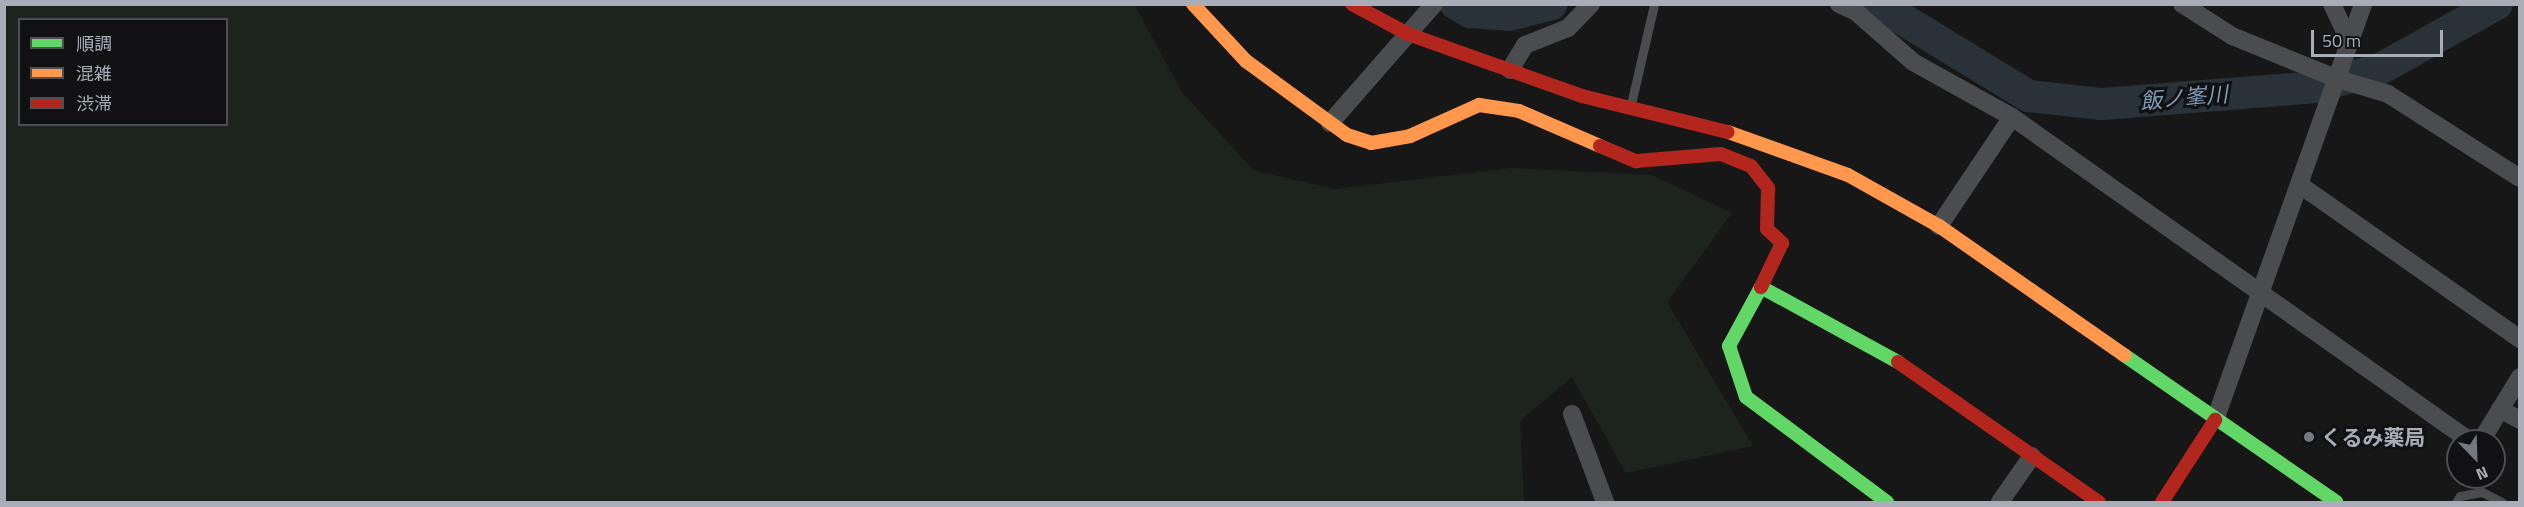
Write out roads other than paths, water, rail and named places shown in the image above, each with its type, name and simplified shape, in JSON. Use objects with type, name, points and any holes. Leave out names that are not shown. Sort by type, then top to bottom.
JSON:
[{"type":"street","points":[[1193,4],[1246,61],[1347,135],[1390,142],[1479,105],[1519,111],[1636,161],[1700,154],[1734,158],[1764,179],[1767,229],[1782,243],[1729,346],[1746,397],[1887,502]]},
{"type":"street","points":[[1352,4],[1408,34],[1510,70],[1630,107],[1712,126],[1848,175],[1939,226],[2336,502]]},
{"type":"street","points":[[1330,123],[1434,4]]},
{"type":"street","points":[[1510,70],[1525,45],[1568,28],[1592,4]]},
{"type":"street","points":[[1839,4],[1855,11],[1913,62],[2012,117],[2258,296],[2452,429]]},
{"type":"street","points":[[2182,4],[2232,36],[2338,79],[2388,94],[2520,178]]},
{"type":"street","points":[[2332,4],[2348,39]]},
{"type":"street","points":[[2162,502],[2215,420],[2338,79],[2348,39],[2363,4]]},
{"type":"street","points":[[1939,226],[2012,117]]},
{"type":"street","points":[[2300,185],[2520,339]]},
{"type":"street","points":[[1761,287],[1888,355],[2099,502]]},
{"type":"street","points":[[2488,429],[2520,377]]},
{"type":"street","points":[[2500,409],[2520,420]]},
{"type":"street","points":[[1572,414],[1605,502]]},
{"type":"street","points":[[2000,502],[2032,456]]},
{"type":"lane","points":[[1630,107],[1654,4]]},
{"type":"lane","points":[[2456,502],[2460,496],[2482,492],[2502,502]]},
{"type":"waterway","name":"飯ノ峯川","points":[[1456,4],[1470,12],[1509,15],[1552,4]]},
{"type":"waterway","name":"飯ノ峯川","points":[[1878,4],[2029,96],[2102,104],[2316,87],[2380,69],[2497,4]]},
{"type":"place","name":"くるみ薬局","points":[[2309,437]]}]
